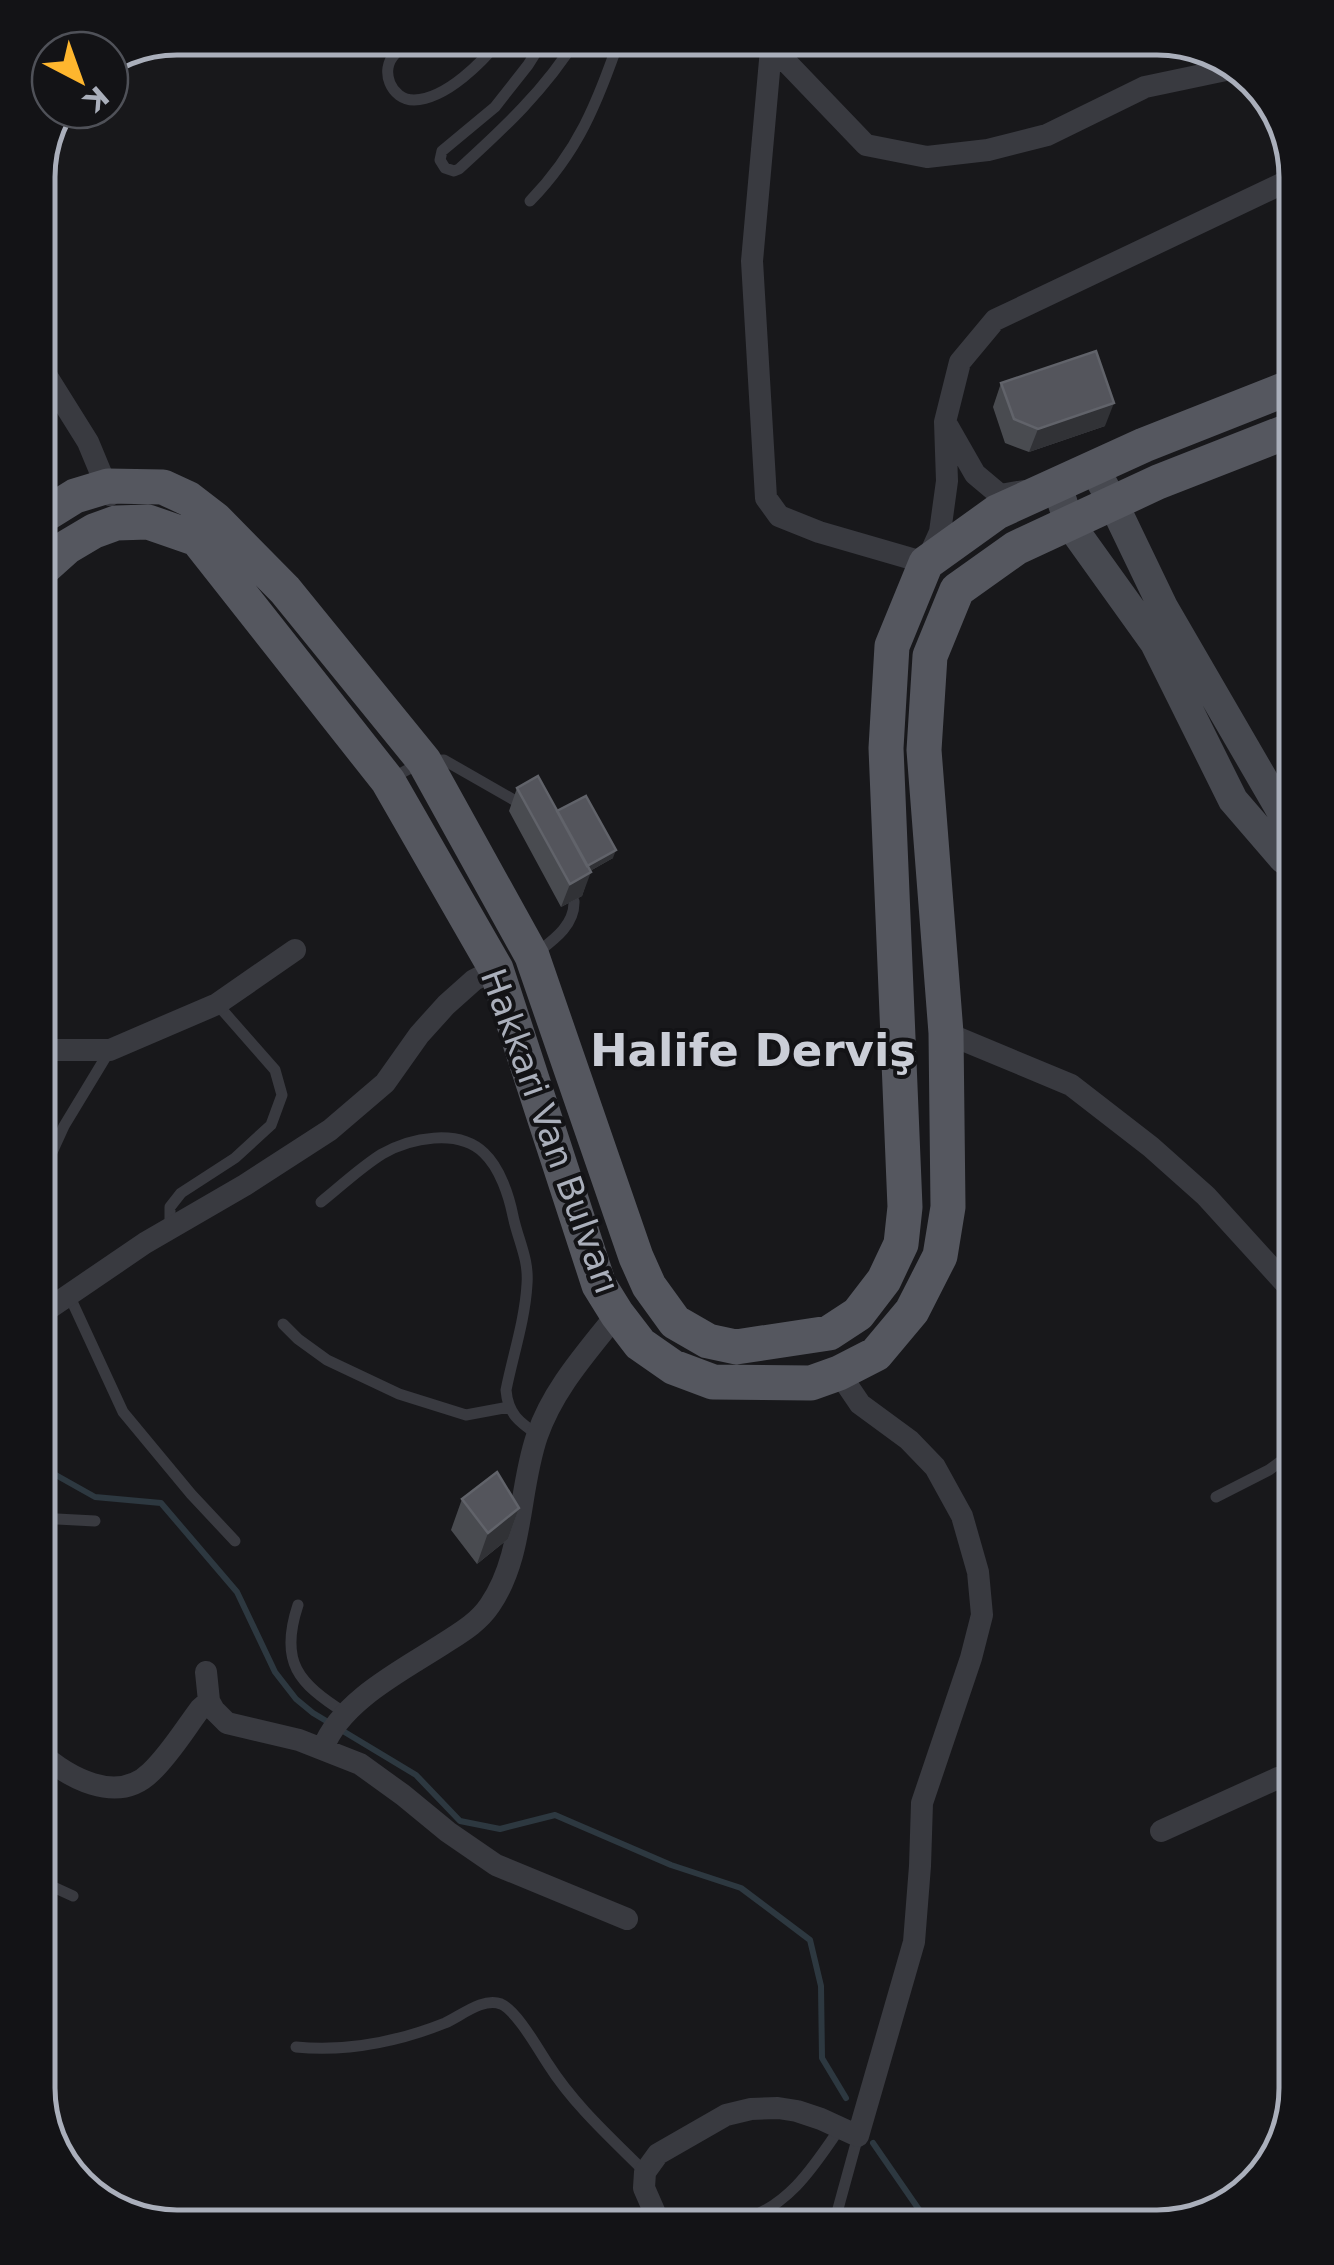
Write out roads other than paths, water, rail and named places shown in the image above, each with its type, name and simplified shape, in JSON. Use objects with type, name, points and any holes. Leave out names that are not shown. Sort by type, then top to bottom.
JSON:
[{"type":"main road","points":[[926,563],[997,512],[1144,445],[1279,392]]},
{"type":"main road","name":"Hakkari Van Bulvarı","points":[[55,558],[94,531],[116,524],[148,522],[198,539],[388,780],[496,970],[599,1286],[616,1314],[640,1344],[673,1367],[713,1382],[810,1382],[839,1374],[876,1354],[912,1311],[940,1256],[948,1207],[946,1033],[924,750],[930,656],[957,590],[1016,548],[1158,482],[1279,435]]},
{"type":"main road","name":"Hakkari Van Bulvarı","points":[[55,508],[75,496],[108,486],[163,487],[190,499],[216,518],[285,590],[424,761],[532,956],[649,1286],[675,1322],[708,1341],[736,1347],[829,1333],[858,1314],[884,1280],[901,1244],[905,1207],[886,748],[892,646],[926,563]]},
{"type":"street","points":[[770,55],[752,261],[766,498],[779,516],[819,532],[926,563],[940,532],[947,481],[945,422],[960,362],[996,320],[1279,185]]},
{"type":"street","points":[[783,55],[866,145],[927,157],[988,150],[1047,136],[1145,87],[1218,72]]},
{"type":"street","points":[[55,389],[88,442],[108,486],[116,524]]},
{"type":"street","points":[[945,422],[975,474],[1000,495],[1057,485],[1069,523],[1154,642],[1234,800],[1279,852]]},
{"type":"street","points":[[1094,468],[1163,608],[1279,807]]},
{"type":"street","points":[[55,1050],[110,1050],[217,1004],[294,950]]},
{"type":"street","points":[[55,1304],[330,1130],[386,1082],[446,1005],[474,980],[496,970]]},
{"type":"street","points":[[946,1033],[1071,1085],[1206,1196],[1279,1276]]},
{"type":"street","points":[[206,1672],[209,1701],[220,1718],[234,1726],[275,1733],[333,1729],[368,1694],[468,1628],[489,1607],[509,1564],[530,1460],[548,1410],[616,1314]]},
{"type":"street","points":[[654,2210],[644,2188],[645,2172],[658,2154],[726,2115],[778,2108],[797,2111],[849,2132],[914,1942],[922,1803],[982,1614],[978,1572],[962,1516],[936,1467],[909,1440],[860,1404],[839,1374]]},
{"type":"street","points":[[55,1765],[88,1783],[111,1788],[134,1784],[152,1772],[209,1701]]},
{"type":"street","points":[[333,1729],[360,1764],[496,1865],[627,1919]]},
{"type":"street","points":[[1161,1832],[1279,1778]]},
{"type":"lane","points":[[395,55],[388,66],[389,82],[407,99],[423,98],[458,81],[487,55]]},
{"type":"lane","points":[[534,55],[495,107],[442,151],[440,160],[445,168],[458,169],[510,121],[566,55]]},
{"type":"lane","points":[[530,201],[559,168],[584,130],[614,55]]},
{"type":"lane","points":[[388,780],[424,761],[444,760],[522,804]]},
{"type":"lane","points":[[496,970],[532,956],[554,939],[568,925],[574,901]]},
{"type":"lane","points":[[170,1229],[170,1208],[181,1193],[235,1158],[272,1125],[282,1095],[276,1070],[217,1004]]},
{"type":"lane","points":[[55,1146],[110,1050]]},
{"type":"lane","points":[[321,1202],[383,1154],[416,1141],[451,1139],[484,1153],[506,1192],[527,1268],[521,1325],[506,1390],[509,1407],[517,1421],[538,1435]]},
{"type":"lane","points":[[69,1295],[123,1412],[235,1541]]},
{"type":"lane","points":[[283,1324],[328,1360],[399,1394],[466,1415],[509,1407]]},
{"type":"lane","points":[[1216,1497],[1279,1463]]},
{"type":"lane","points":[[55,1519],[95,1521]]},
{"type":"lane","points":[[298,1605],[290,1634],[292,1658],[333,1729]]},
{"type":"lane","points":[[55,1888],[73,1896]]},
{"type":"lane","points":[[296,2047],[338,2049],[376,2044],[448,2022],[484,2003],[501,2004],[512,2012],[567,2091],[645,2172]]},
{"type":"lane","points":[[765,2210],[787,2197],[849,2132]]},
{"type":"lane","points":[[836,2210],[849,2132]]},
{"type":"waterway","points":[[55,1475],[95,1497],[161,1503],[237,1592],[275,1672],[296,1699],[416,1775],[460,1821],[500,1829],[555,1815],[671,1865],[741,1888],[810,1940],[821,1986],[822,2058],[846,2098]]},
{"type":"waterway","points":[[873,2143],[919,2210]]},
{"type":"district","name":"Halife Derviş","points":[[753,1050]]}]
